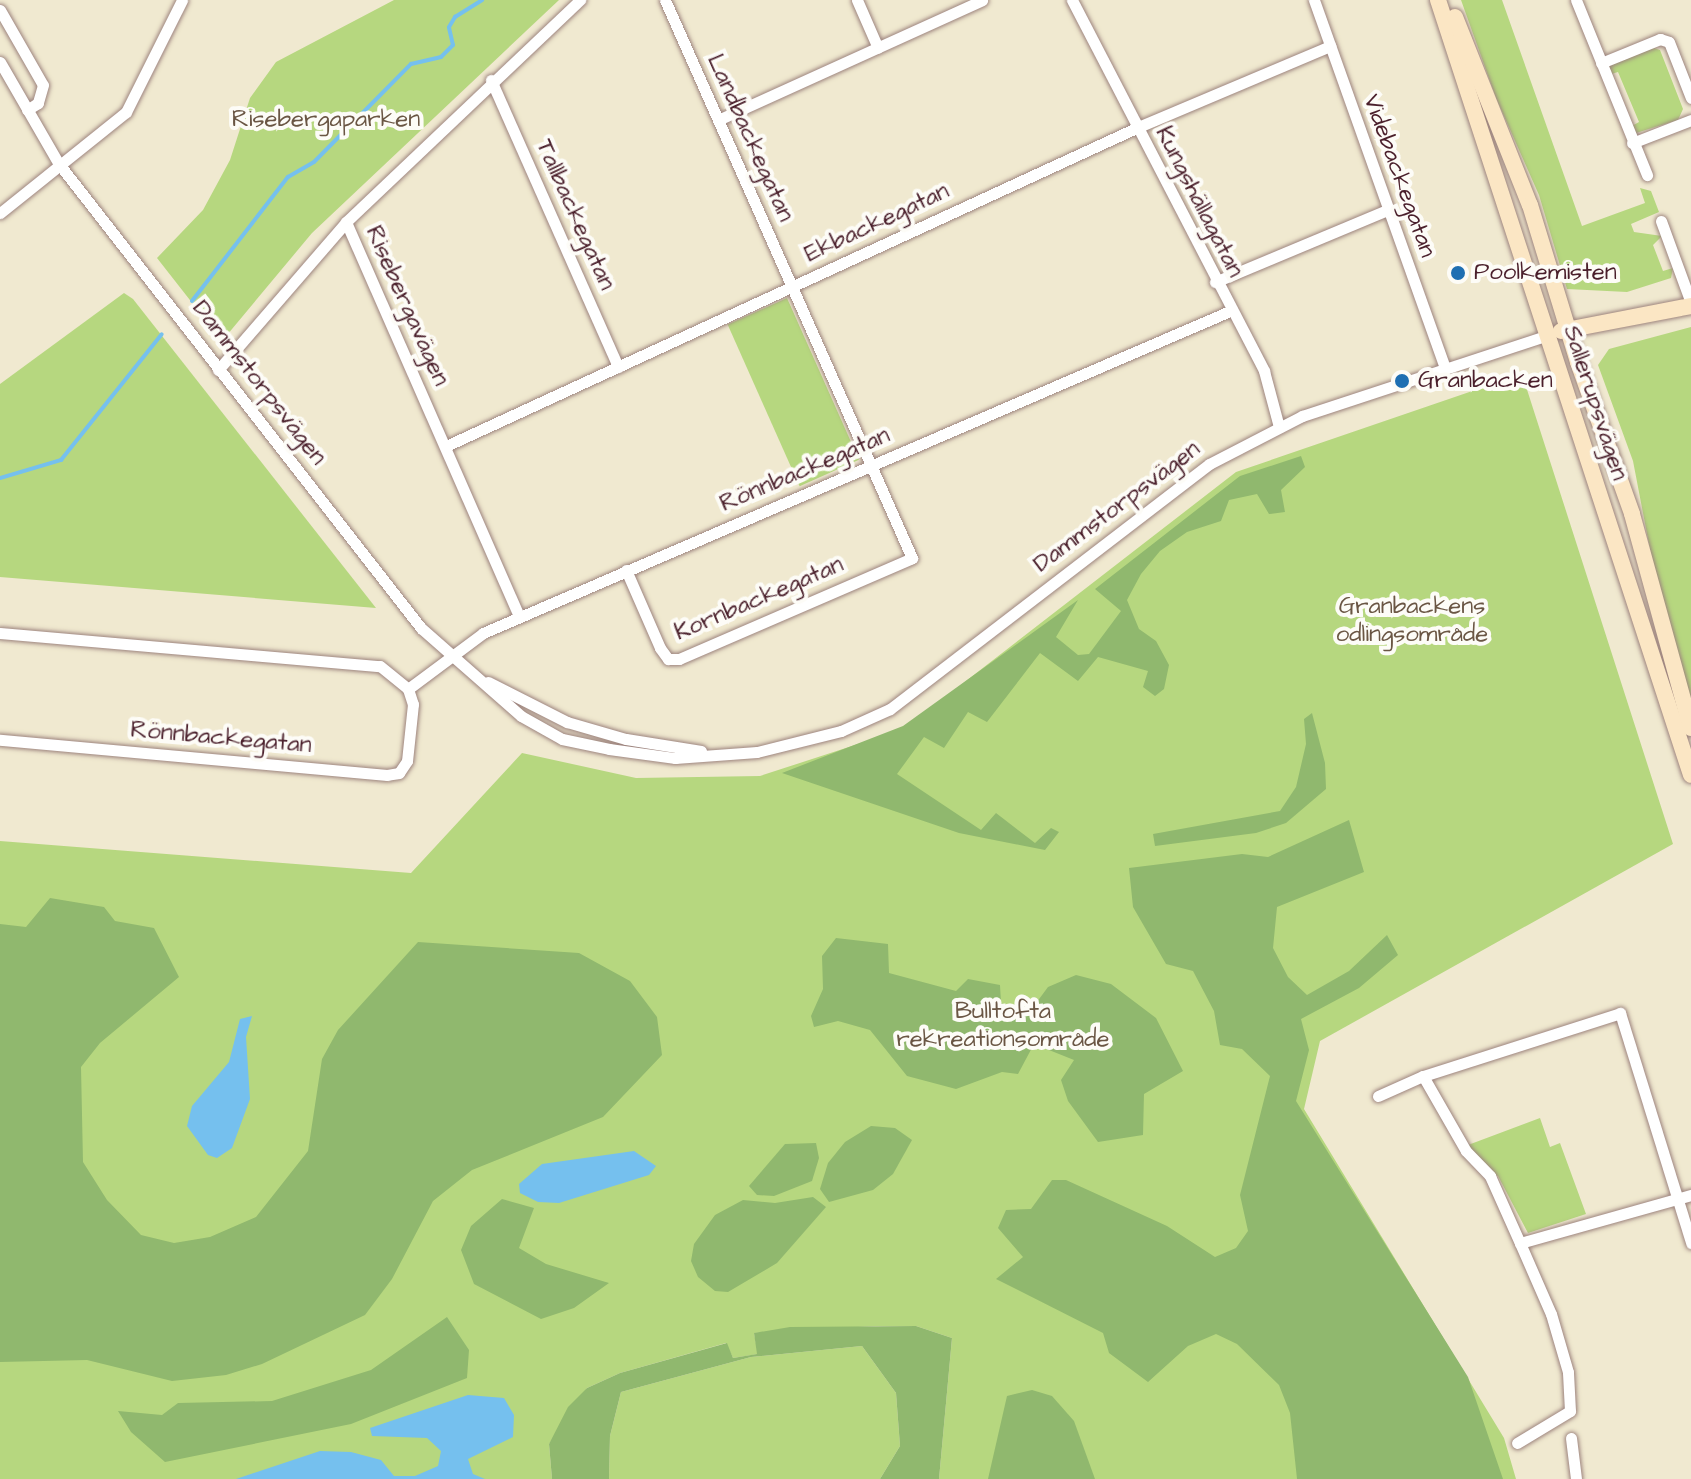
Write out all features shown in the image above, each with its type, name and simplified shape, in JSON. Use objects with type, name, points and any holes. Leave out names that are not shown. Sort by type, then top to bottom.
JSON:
[{"type":"main road","name":"Sallerupsvägen","points":[[1438,0],[1691,775]]},
{"type":"main road","name":"Sallerupsvägen","points":[[1448,0],[1520,176],[1568,329],[1632,514],[1691,728]]},
{"type":"main road","name":"Dammstorpsvägen","points":[[1548,335],[1691,304]]},
{"type":"street","points":[[0,213],[126,112],[182,0]]},
{"type":"street","name":"Risebergavägen","points":[[519,616],[346,222],[491,80],[580,0]]},
{"type":"street","name":"Landbackegatan","points":[[665,0],[912,558]]},
{"type":"street","points":[[857,0],[878,48]]},
{"type":"street","points":[[718,120],[982,0]]},
{"type":"street","name":"Kungshällagatan","points":[[1072,0],[1230,311],[1264,371],[1279,427]]},
{"type":"street","name":"Videbackegatan","points":[[1314,0],[1445,367]]},
{"type":"street","points":[[1576,0],[1647,175]]},
{"type":"street","points":[[0,10],[43,85],[38,103],[27,110]]},
{"type":"street","points":[[1601,63],[1660,39],[1669,42],[1691,98]]},
{"type":"street","name":"Ekbackegatan","points":[[446,446],[1136,128],[1330,46]]},
{"type":"street","name":"Dammstorpsvägen","points":[[0,62],[59,164],[421,628],[521,716],[562,739],[675,758],[796,744],[890,709],[1209,464],[1279,427],[1445,367],[1548,335]]},
{"type":"street","name":"Tallbackegatan","points":[[491,80],[618,367]]},
{"type":"street","points":[[1632,143],[1691,120]]},
{"type":"street","points":[[1215,282],[1387,210]]},
{"type":"street","points":[[1661,221],[1691,304]]},
{"type":"street","points":[[218,370],[346,222]]},
{"type":"street","name":"Rönnbackegatan","points":[[0,740],[387,775],[399,773],[407,761],[413,704],[408,689],[483,633],[1230,311]]},
{"type":"street","name":"Kornbackegatan","points":[[626,570],[660,648],[668,659],[679,659],[912,558]]},
{"type":"street","points":[[0,633],[380,666],[408,689]]},
{"type":"street","name":"Dammstorpsvägen","points":[[470,673],[567,722],[626,739],[718,754]]},
{"type":"street","points":[[1378,1096],[1423,1076],[1620,1013],[1685,1197],[1691,1243]]},
{"type":"street","points":[[1423,1076],[1466,1151],[1490,1176],[1551,1314],[1568,1372],[1570,1411],[1517,1443]]},
{"type":"street","points":[[1520,1243],[1685,1197]]},
{"type":"street","points":[[1571,1438],[1576,1479]]},
{"type":"green space","name":"Risebergaparken","points":[[394,0],[559,0],[312,233],[222,341],[157,258],[203,210],[230,160],[250,98],[276,62]]},
{"type":"green space","points":[[1461,0],[1502,0],[1582,226],[1645,203],[1640,188],[1651,191],[1659,212],[1631,224],[1634,232],[1662,236],[1653,245],[1663,271],[1673,268],[1671,278],[1627,292],[1567,289],[1539,195],[1496,98]]},
{"type":"green space","points":[[1651,47],[1660,50],[1683,109],[1678,120],[1636,133],[1630,127],[1639,122],[1618,72],[1608,75],[1607,66]]},
{"type":"green space","points":[[124,293],[133,299],[376,608],[0,577],[0,384]]},
{"type":"green space","points":[[787,298],[859,460],[800,486],[728,324]]},
{"type":"green space","points":[[1691,327],[1691,707],[1658,591],[1633,461],[1598,365],[1609,349]]},
{"type":"green space","name":"Bulltofta rekreationsområde","points":[[1522,374],[1673,844],[1320,1041],[1304,1109],[1504,1438],[1516,1479],[939,1479],[952,1338],[916,1326],[876,1326],[754,1333],[758,1354],[733,1358],[726,1343],[620,1373],[587,1388],[549,1444],[552,1479],[0,1479],[0,841],[411,873],[522,753],[636,778],[760,776],[904,729],[1236,472]]},
{"type":"green space","points":[[1301,456],[1305,467],[1281,490],[1285,512],[1269,514],[1257,494],[1229,500],[1221,521],[1187,532],[1160,551],[1141,574],[1127,600],[1139,629],[1156,641],[1169,665],[1164,689],[1155,696],[1143,687],[1148,671],[1098,657],[1078,681],[1040,653],[987,722],[968,712],[944,748],[924,737],[897,774],[981,830],[996,813],[1035,843],[1051,828],[1059,832],[1045,850],[959,833],[782,773],[903,726],[1078,600],[1056,637],[1078,655],[1089,654],[1121,611],[1095,589],[1240,476]]},
{"type":"green space","points":[[1312,713],[1325,763],[1326,789],[1286,823],[1256,833],[1155,846],[1153,834],[1280,811],[1296,787],[1306,744],[1304,719]]},
{"type":"green space","points":[[1349,820],[1364,872],[1277,907],[1273,948],[1288,977],[1307,995],[1349,971],[1387,935],[1398,955],[1359,988],[1301,1019],[1309,1050],[1296,1101],[1468,1377],[1503,1479],[1297,1479],[1290,1413],[1279,1385],[1237,1344],[1216,1334],[1188,1346],[1148,1382],[1109,1353],[1103,1333],[996,1279],[1023,1257],[998,1228],[1006,1210],[1031,1209],[1052,1180],[1066,1180],[1167,1226],[1215,1257],[1236,1248],[1248,1231],[1240,1195],[1270,1076],[1242,1049],[1220,1045],[1214,1011],[1193,971],[1166,964],[1133,907],[1129,868],[1242,854],[1268,857]]},
{"type":"green space","points":[[50,898],[104,907],[115,921],[154,928],[179,977],[100,1043],[81,1067],[83,1162],[107,1200],[141,1235],[174,1243],[210,1237],[256,1217],[308,1151],[322,1059],[338,1030],[418,942],[579,953],[630,981],[657,1017],[662,1055],[603,1117],[472,1170],[433,1201],[392,1279],[365,1315],[262,1364],[226,1375],[172,1381],[87,1360],[0,1362],[0,924],[26,927]]},
{"type":"green space","points":[[836,938],[888,944],[889,973],[956,991],[968,979],[1000,985],[1001,1003],[1028,1014],[1048,987],[1076,975],[1111,984],[1156,1018],[1183,1071],[1144,1094],[1143,1135],[1098,1142],[1068,1101],[1061,1080],[1074,1060],[1034,1044],[1018,1074],[1002,1072],[956,1089],[907,1076],[870,1030],[838,1021],[814,1027],[811,1016],[823,989],[822,956]]},
{"type":"green space","points":[[1540,1118],[1550,1147],[1560,1143],[1586,1214],[1528,1233],[1498,1176],[1484,1169],[1468,1145]]},
{"type":"green space","points":[[871,1126],[895,1128],[912,1140],[893,1174],[873,1190],[829,1202],[820,1189],[828,1163],[845,1142]]},
{"type":"green space","points":[[816,1143],[819,1158],[812,1181],[774,1196],[757,1195],[749,1186],[785,1144]]},
{"type":"green space","points":[[813,1197],[826,1207],[777,1263],[728,1292],[715,1291],[698,1277],[691,1261],[694,1244],[715,1215],[743,1200],[775,1203]]},
{"type":"green space","points":[[502,1199],[534,1208],[519,1248],[546,1264],[609,1283],[574,1308],[541,1319],[474,1284],[461,1250],[471,1226]]},
{"type":"green space","points":[[447,1317],[469,1350],[467,1378],[351,1424],[165,1462],[131,1432],[118,1411],[162,1415],[178,1403],[272,1401],[371,1370]]},
{"type":"green space","points":[[916,1326],[952,1338],[939,1479],[880,1479],[900,1446],[896,1393],[862,1346],[751,1357],[621,1392],[610,1436],[609,1479],[552,1479],[549,1444],[568,1407],[587,1388],[620,1373],[727,1343],[733,1358],[757,1354],[754,1333],[790,1327]]},
{"type":"green space","points":[[862,1346],[896,1393],[900,1446],[880,1479],[609,1479],[610,1436],[621,1392],[751,1357]]},
{"type":"green space","points":[[1032,1390],[1052,1396],[1074,1421],[1095,1479],[988,1479],[1007,1396]]},
{"type":"water","points":[[252,1016],[246,1037],[250,1099],[232,1148],[217,1158],[208,1155],[187,1126],[192,1106],[229,1062],[240,1019]]},
{"type":"water","points":[[634,1151],[656,1166],[649,1175],[559,1203],[538,1202],[520,1193],[519,1184],[542,1164]]},
{"type":"water","points":[[468,1395],[504,1398],[514,1415],[513,1437],[468,1459],[473,1474],[485,1479],[236,1479],[320,1451],[351,1452],[381,1460],[394,1476],[415,1476],[438,1466],[441,1451],[427,1438],[372,1436],[370,1428]]},
{"type":"waterway","points":[[192,301],[288,177],[314,162],[411,64],[441,57],[453,45],[449,27],[455,17],[482,0]]},
{"type":"waterway","points":[[0,478],[61,460],[162,334]]},
{"type":"place","name":"Poolkemisten","points":[[1458,273]]},
{"type":"place","name":"Granbacken","points":[[1402,381]]},
{"type":"park label","name":"Granbackens odlingsområde","points":[[1412,621]]}]
